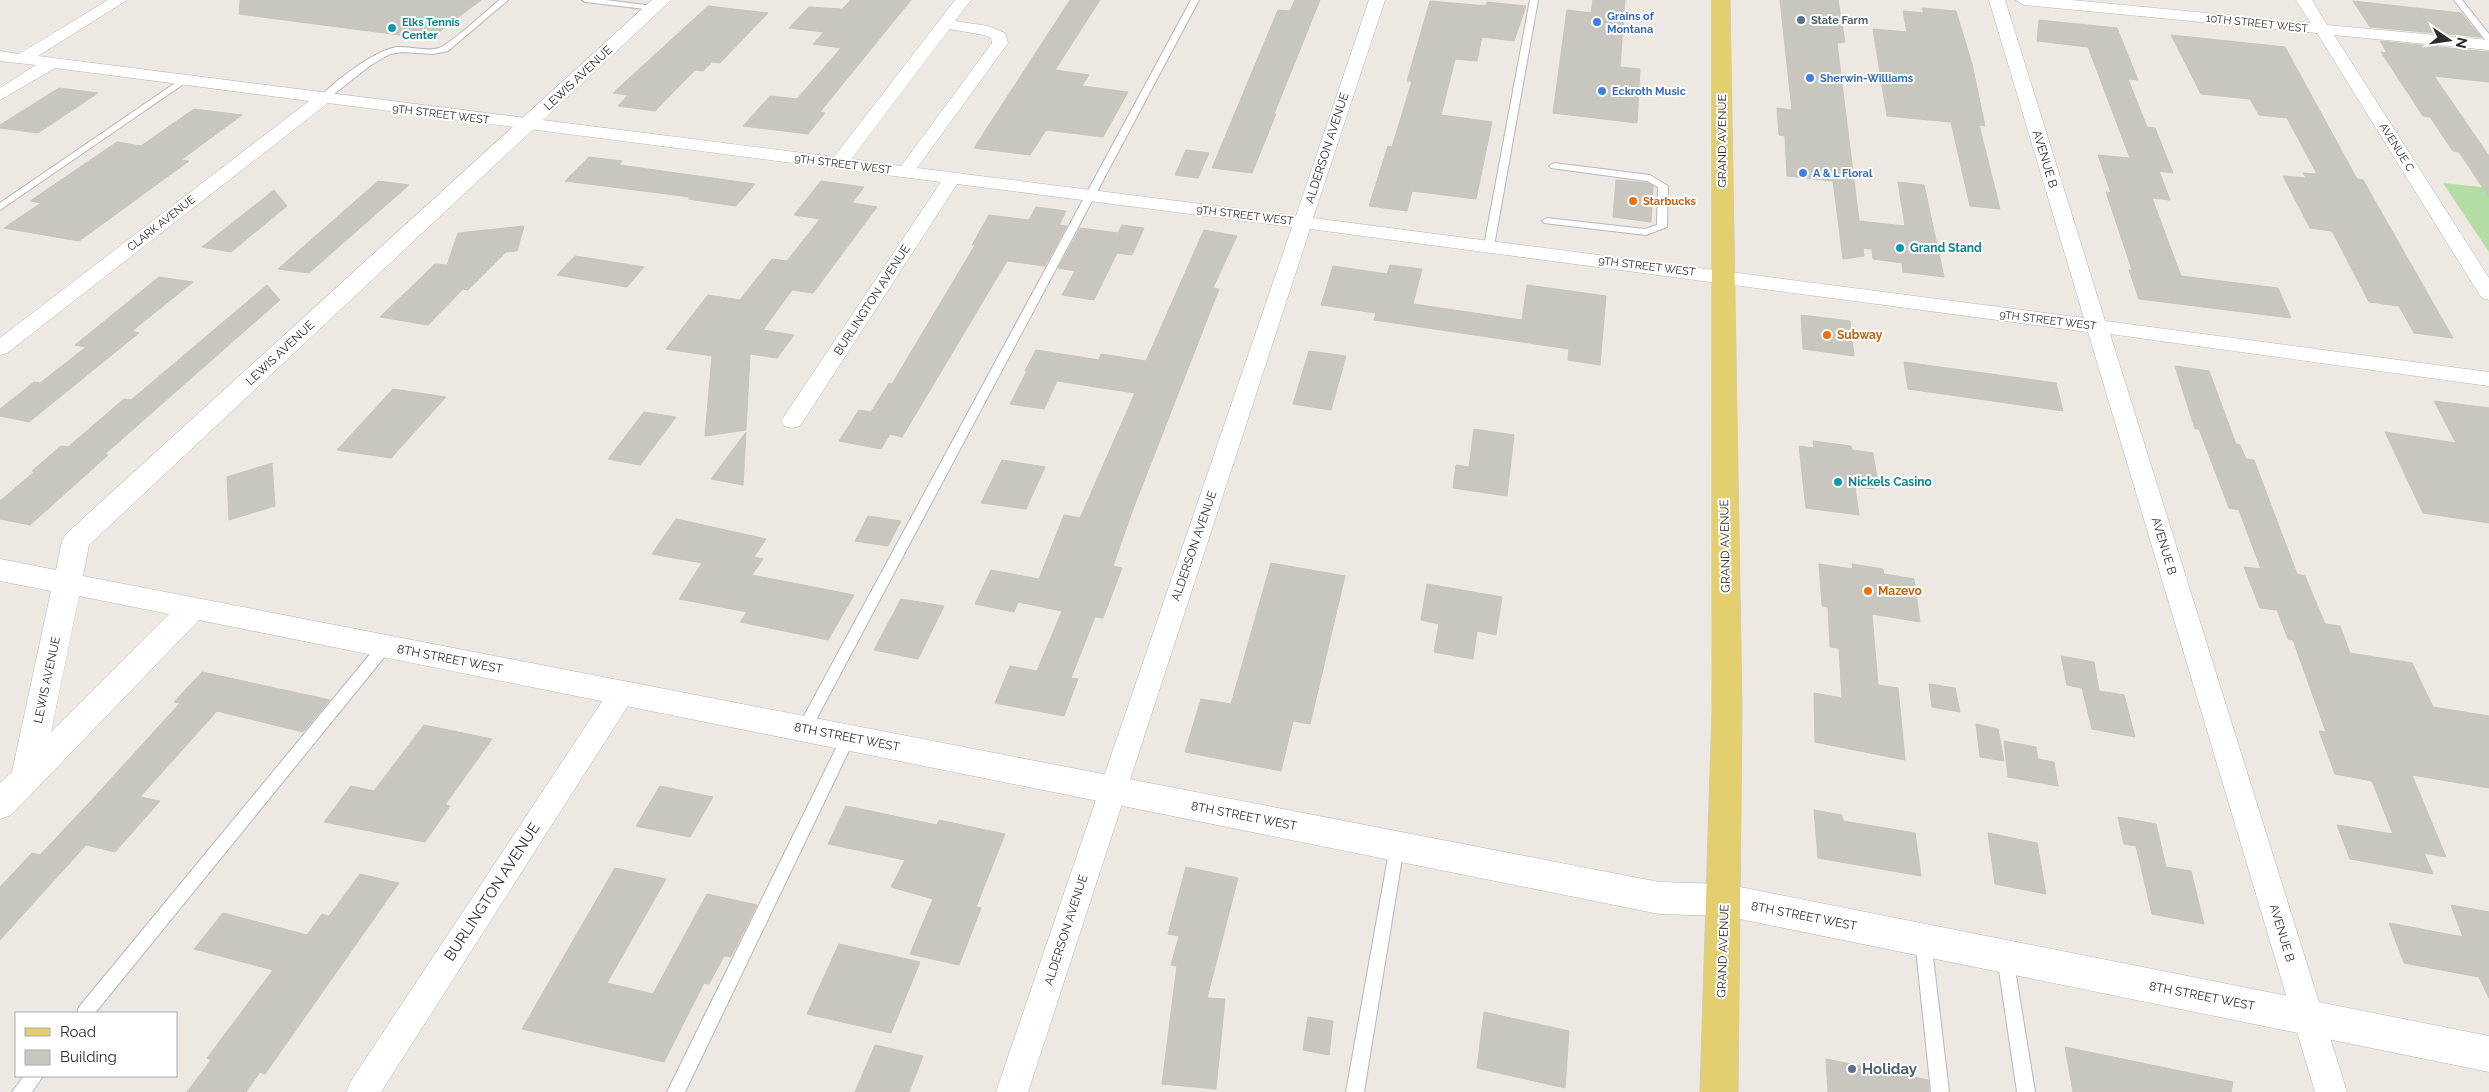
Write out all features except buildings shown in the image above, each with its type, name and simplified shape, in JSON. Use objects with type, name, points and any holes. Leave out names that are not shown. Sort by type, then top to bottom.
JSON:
[{"type":"main road","name":"GRAND AVENUE","points":[[1719,1092],[1725,900],[1723,853],[1727,710],[1720,0]]},
{"type":"street","points":[[22,59],[119,0]]},
{"type":"street","points":[[839,163],[963,0]]},
{"type":"street","name":"ALDERSON AVENUE","points":[[1012,1092],[1377,0]]},
{"type":"street","name":"AVENUE B","points":[[1997,0],[2331,1092]]},
{"type":"street","name":"10TH STREET WEST","points":[[2024,0],[2489,45]]},
{"type":"street","name":"AVENUE C","points":[[2304,0],[2489,294]]},
{"type":"street","name":"LEWIS AVENUE","points":[[26,778],[76,541],[658,4]]},
{"type":"street","points":[[905,172],[1000,43],[999,36],[988,31],[945,24]]},
{"type":"street","name":"9TH STREET WEST","points":[[0,56],[322,99],[1723,276],[2489,379]]},
{"type":"street","points":[[0,94],[50,64]]},
{"type":"street","name":"CLARK AVENUE","points":[[0,348],[322,99]]},
{"type":"street","name":"BURLINGTON AVENUE","points":[[792,421],[952,178]]},
{"type":"street","name":"8TH STREET WEST","points":[[0,570],[1659,898],[1725,900],[2489,1054]]},
{"type":"street","points":[[0,805],[193,608]]},
{"type":"street","name":"BURLINGTON AVENUE","points":[[362,1092],[622,693]]},
{"type":"lane","points":[[322,99],[385,53],[398,50],[433,53],[445,49],[504,0]]},
{"type":"lane","points":[[586,0],[658,4]]},
{"type":"lane","points":[[804,729],[1195,0]]},
{"type":"lane","points":[[1489,246],[1534,0]]},
{"type":"lane","points":[[2458,0],[2489,39]]},
{"type":"lane","points":[[0,208],[184,81]]},
{"type":"lane","points":[[1547,221],[1646,232],[1662,227],[1664,186],[1650,178],[1554,166]]},
{"type":"lane","points":[[87,1012],[385,646]]},
{"type":"lane","points":[[676,1092],[848,738]]},
{"type":"lane","points":[[1355,1092],[1397,846]]},
{"type":"lane","points":[[1923,940],[1940,1092]]},
{"type":"lane","points":[[2005,957],[2026,1092]]},
{"type":"lane","points":[[21,1092],[34,1077]]},
{"type":"green space","points":[[2443,183],[2489,188],[2489,252]]},
{"type":"place","name":"State Farm","points":[[1801,20]]},
{"type":"place","name":"Grains of Montana","points":[[1597,22]]},
{"type":"place","name":"Elks Tennis Center","points":[[392,28]]},
{"type":"place","name":"Sherwin-Williams","points":[[1810,78]]},
{"type":"place","name":"Eckroth Music","points":[[1602,91]]},
{"type":"place","name":"A & L Floral","points":[[1803,173]]},
{"type":"place","name":"Starbucks","points":[[1633,201]]},
{"type":"place","name":"Grand Stand","points":[[1900,248]]},
{"type":"place","name":"Subway","points":[[1827,335]]},
{"type":"place","name":"Nickels Casino","points":[[1838,482]]},
{"type":"place","name":"Mazevo","points":[[1868,591]]},
{"type":"place","name":"Holiday","points":[[1852,1069]]}]
